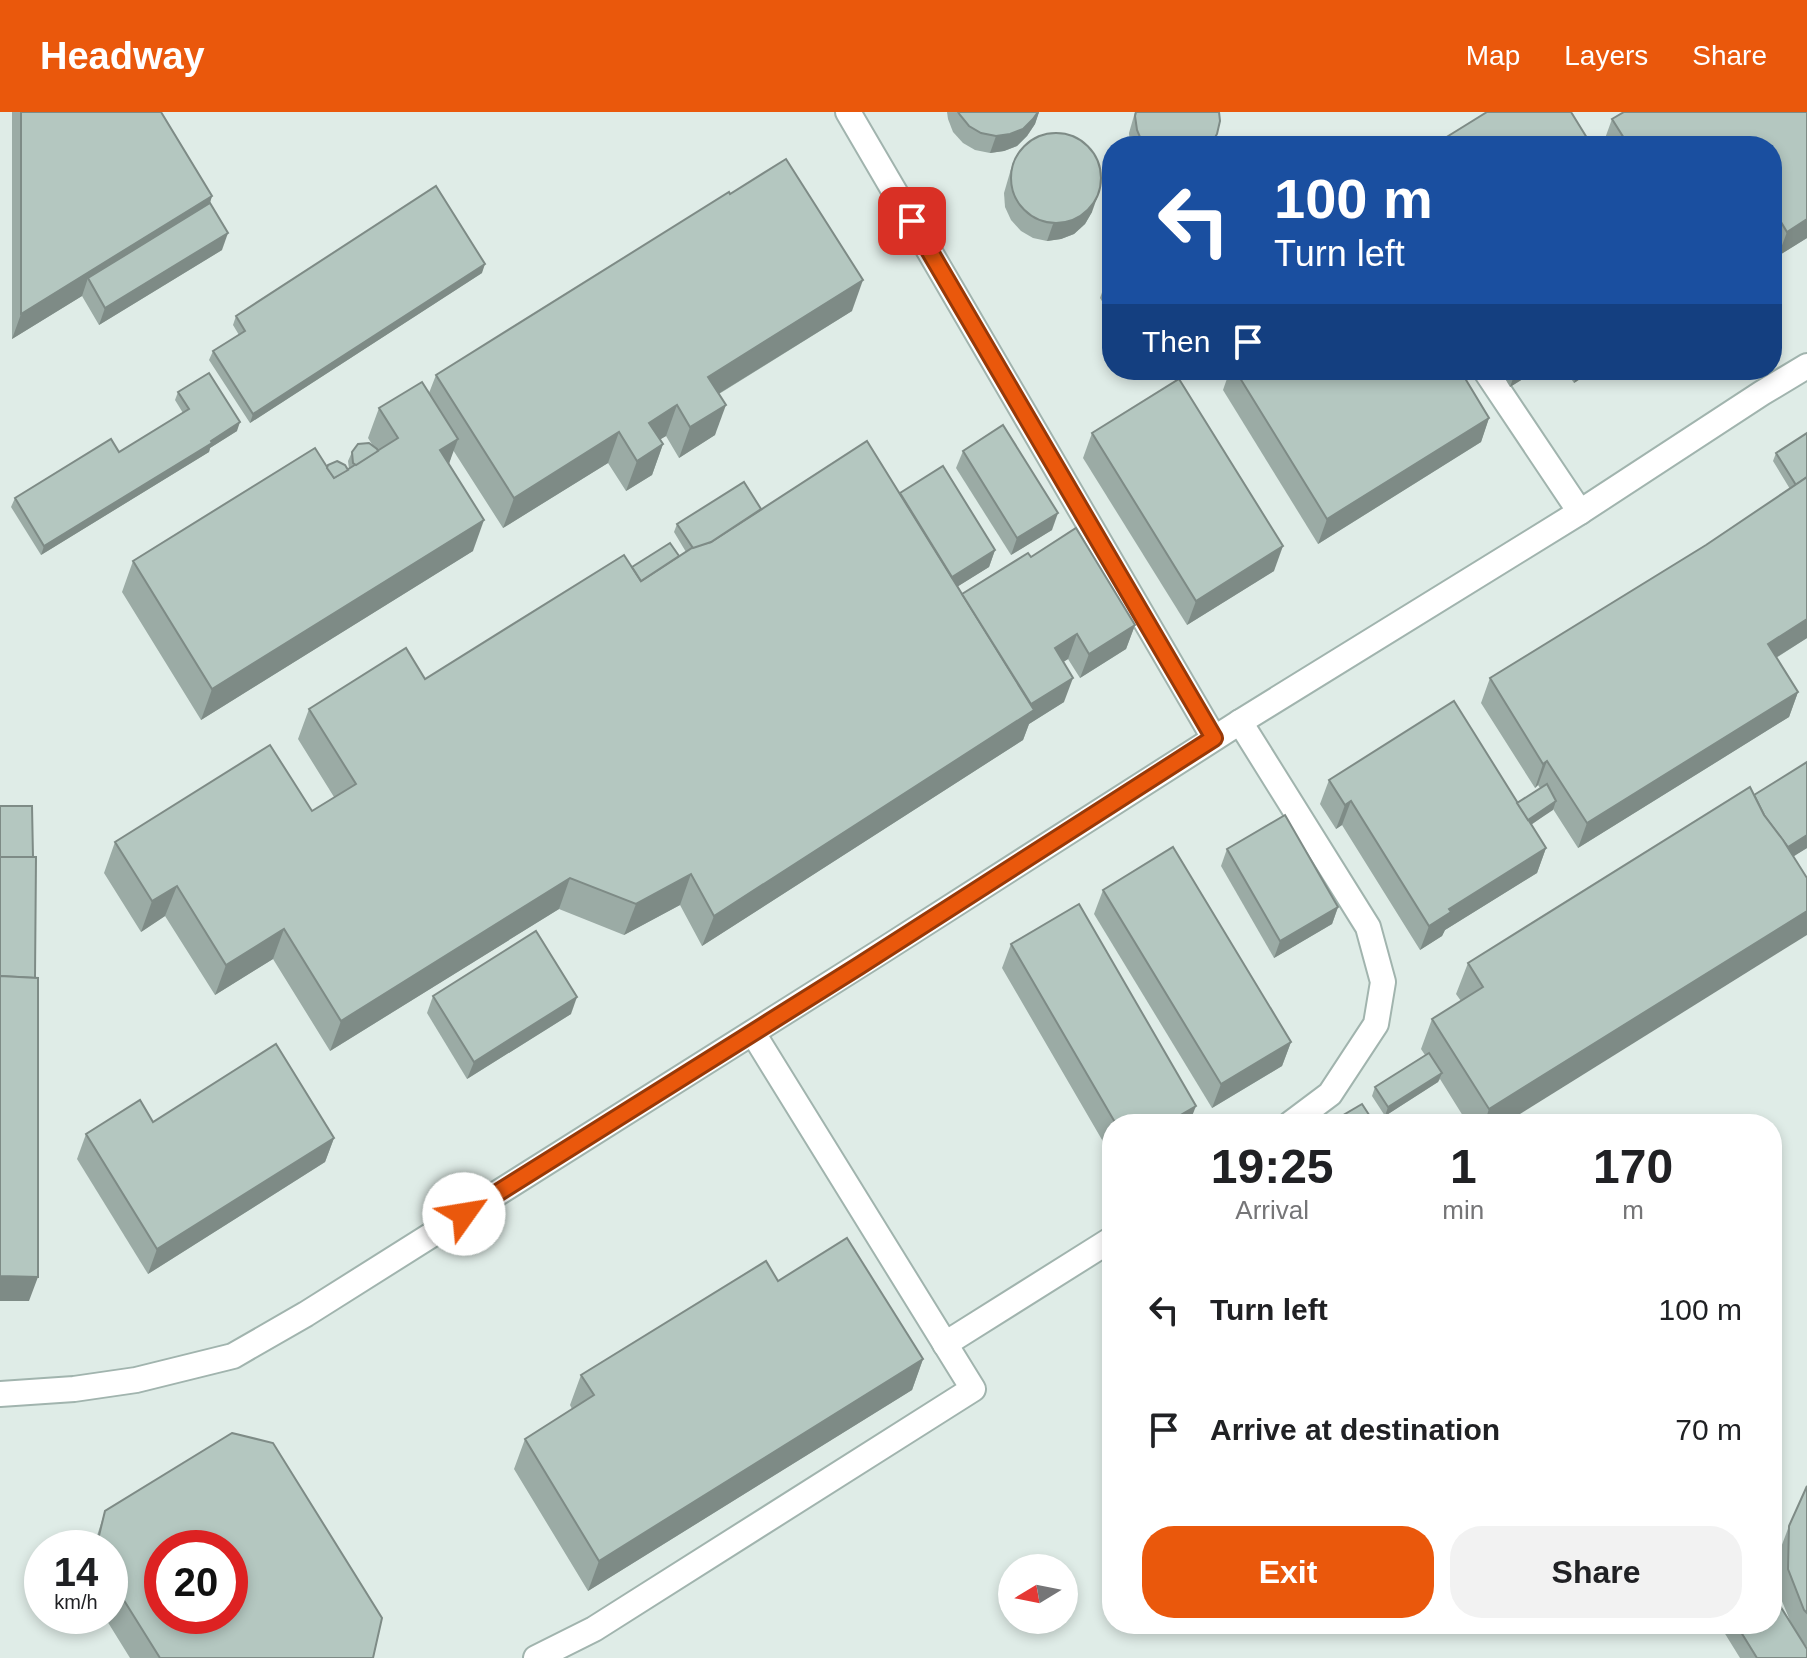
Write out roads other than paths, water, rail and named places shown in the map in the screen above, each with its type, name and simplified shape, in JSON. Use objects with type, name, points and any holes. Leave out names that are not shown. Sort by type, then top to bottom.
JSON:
[{"type":"lane","points":[[848,112],[1214,738]]},
{"type":"lane","points":[[0,1394],[74,1389],[136,1380],[233,1356],[753,1033],[1214,738],[1580,512],[1807,366]]},
{"type":"lane","points":[[1492,380],[1580,512]]},
{"type":"lane","points":[[1240,722],[1368,927],[1383,982],[1376,1024],[1330,1094],[1303,1114]]},
{"type":"lane","points":[[536,1658],[594,1629],[973,1389],[753,1033]]},
{"type":"lane","points":[[945,1344],[1102,1245]]}]
